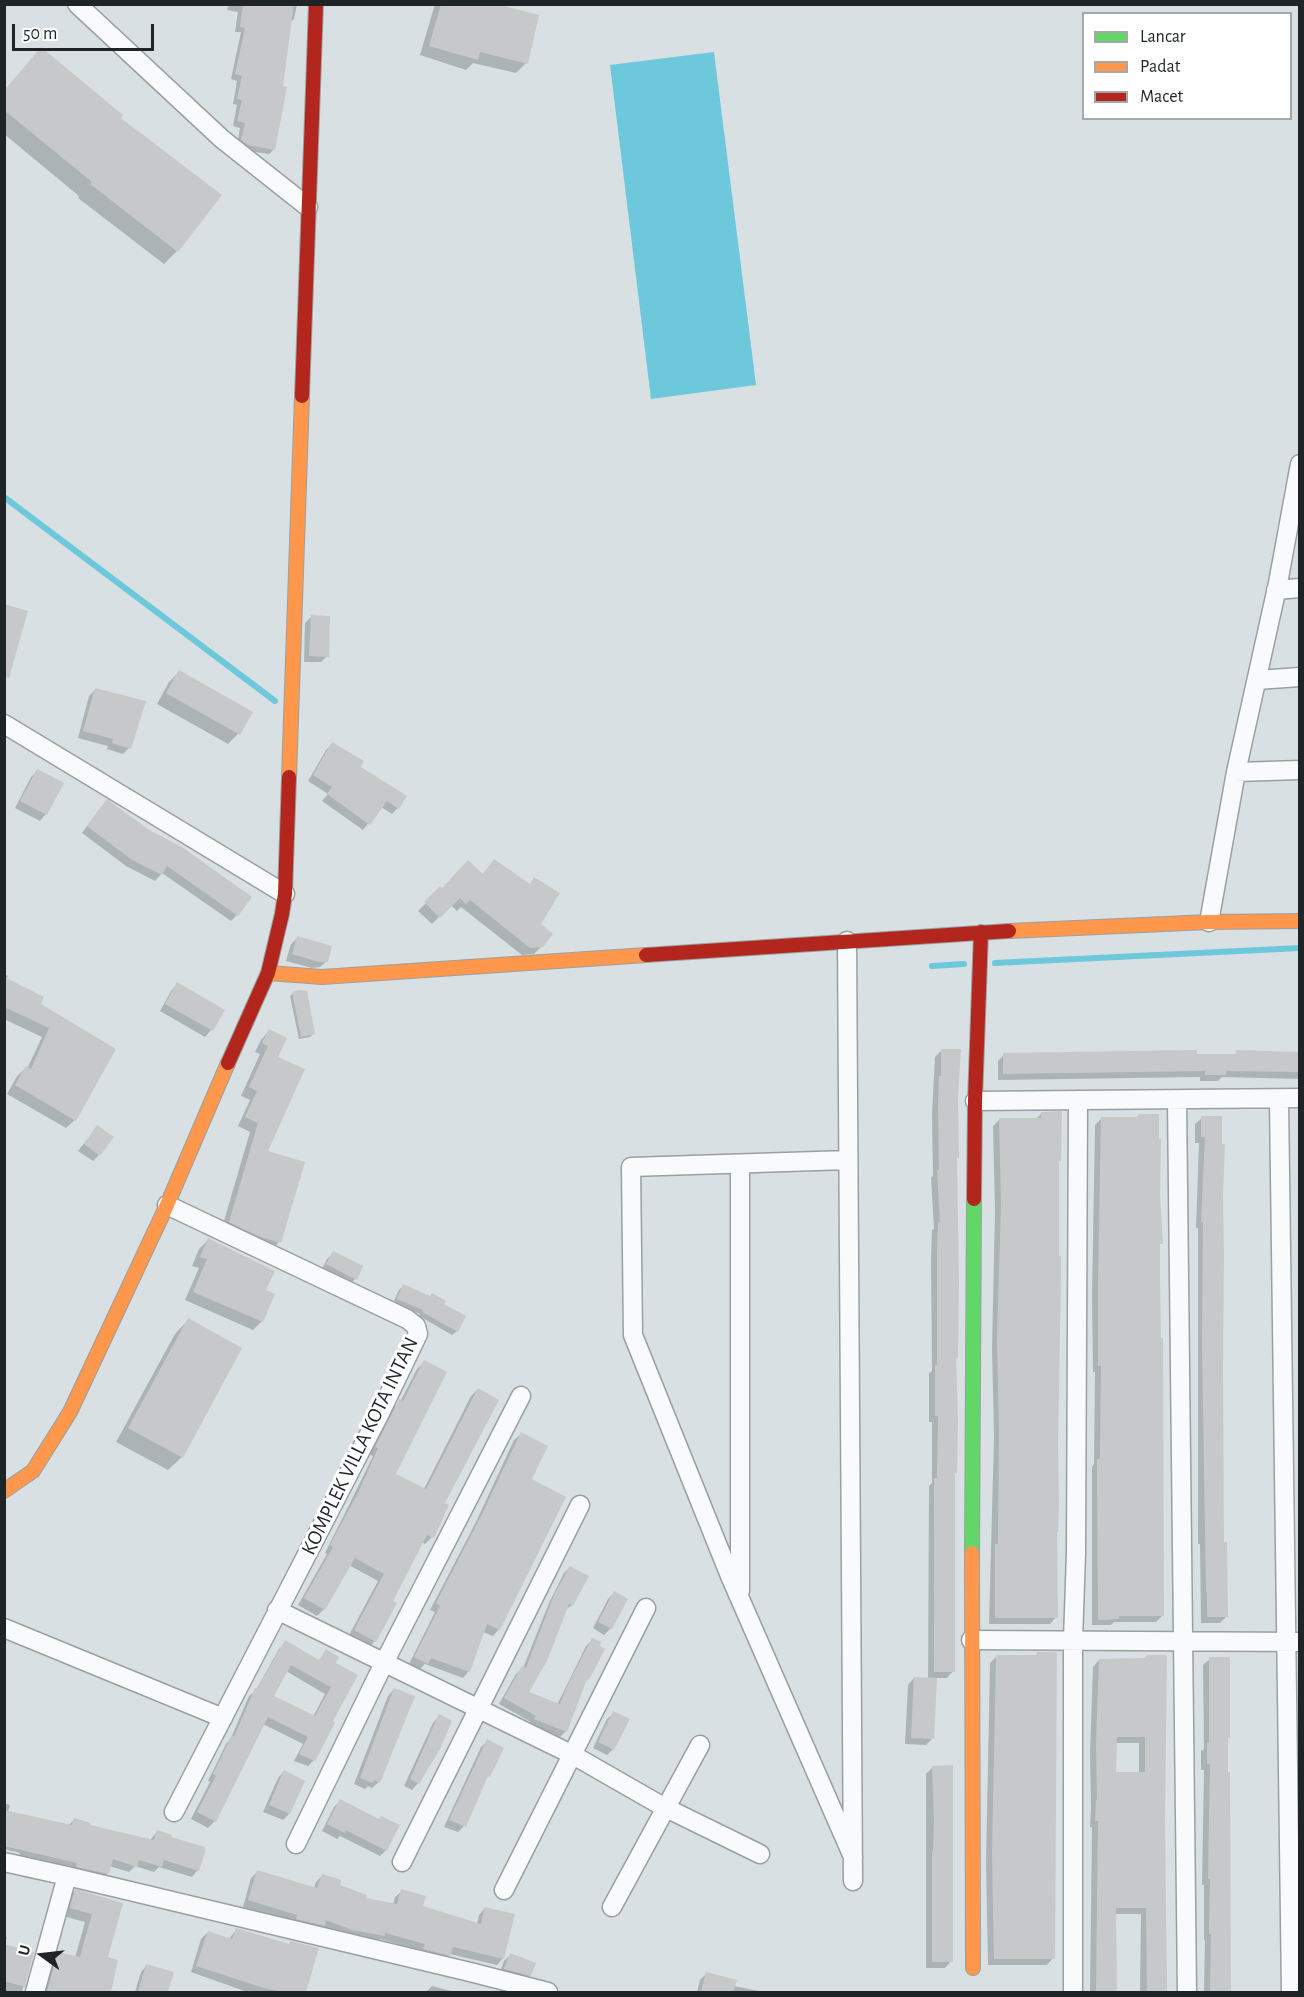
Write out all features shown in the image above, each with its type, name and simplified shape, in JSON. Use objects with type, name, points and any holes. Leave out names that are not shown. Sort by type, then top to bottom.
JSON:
[{"type":"street","points":[[77,4],[222,139],[308,207]]},
{"type":"street","points":[[4,1491],[33,1471],[70,1412],[167,1205],[268,973],[285,894],[316,4]]},
{"type":"street","points":[[1209,922],[1236,772],[1297,489],[1299,464]]},
{"type":"street","points":[[1276,590],[1299,588]]},
{"type":"street","points":[[1257,680],[1299,677]]},
{"type":"street","points":[[4,724],[285,894]]},
{"type":"street","points":[[1236,772],[1299,770]]},
{"type":"street","points":[[268,973],[322,977],[981,932],[1209,922],[1299,921]]},
{"type":"street","points":[[973,1968],[971,1640],[975,1101],[981,932]]},
{"type":"street","points":[[847,941],[854,1881]]},
{"type":"street","points":[[975,1101],[1279,1100],[1299,1098]]},
{"type":"street","points":[[1073,1992],[1073,1640],[1076,1541],[1078,1100]]},
{"type":"street","points":[[1177,1100],[1187,1992]]},
{"type":"street","points":[[1279,1100],[1292,1642],[1291,1992]]},
{"type":"street","points":[[848,1160],[631,1167],[633,1335],[740,1598],[853,1857]]},
{"type":"street","points":[[740,1164],[740,1598]]},
{"type":"street","name":"KOMPLEK VILLA KOTA INTAN","points":[[167,1205],[407,1319],[416,1326],[418,1334],[380,1413],[174,1812]]},
{"type":"street","points":[[296,1844],[384,1664],[521,1396]]},
{"type":"street","points":[[402,1862],[580,1505]]},
{"type":"street","points":[[504,1890],[646,1608]]},
{"type":"street","points":[[278,1610],[573,1755],[666,1808],[760,1854]]},
{"type":"street","points":[[4,1628],[223,1718]]},
{"type":"street","points":[[971,1640],[1292,1642]]},
{"type":"street","points":[[612,1906],[700,1745]]},
{"type":"street","points":[[4,1862],[548,1992]]},
{"type":"street","points":[[35,1992],[67,1876]]},
{"type":"water","points":[[714,52],[756,385],[651,399],[610,65]]},
{"type":"building","points":[[243,4],[294,4],[283,86],[287,87],[275,150],[248,145],[241,140],[245,123],[237,121],[242,100],[237,99],[242,76],[235,74],[245,28],[240,27]]},
{"type":"building","points":[[441,4],[496,4],[539,15],[528,64],[480,52],[478,60],[429,46]]},
{"type":"building","points":[[41,47],[123,115],[121,118],[222,195],[178,252],[90,184],[92,182],[4,110],[4,91]]},
{"type":"building","points":[[4,604],[28,611],[9,678],[4,677]]},
{"type":"building","points":[[311,615],[330,616],[329,657],[309,656]]},
{"type":"building","points":[[179,670],[253,712],[240,735],[166,693]]},
{"type":"building","points":[[95,688],[146,701],[131,749],[112,743],[113,739],[83,731]]},
{"type":"building","points":[[332,742],[364,761],[361,767],[407,796],[399,809],[387,801],[370,825],[327,794],[332,787],[313,775]]},
{"type":"building","points":[[37,769],[64,783],[47,815],[20,801]]},
{"type":"building","points":[[107,799],[149,830],[182,847],[252,897],[238,916],[167,866],[162,875],[132,860],[87,826]]},
{"type":"building","points":[[494,859],[530,884],[534,877],[560,893],[541,924],[553,934],[543,947],[530,948],[470,900],[466,904],[460,898],[440,918],[424,902],[440,886],[442,888],[468,860],[483,874]]},
{"type":"building","points":[[297,936],[332,946],[328,962],[319,962],[292,954]]},
{"type":"building","points":[[4,977],[44,997],[41,1004],[116,1049],[76,1121],[15,1085],[26,1066],[31,1069],[49,1028],[4,1007]]},
{"type":"building","points":[[177,982],[225,1010],[213,1031],[165,1004]]},
{"type":"building","points":[[307,991],[315,1034],[301,1037],[292,992]]},
{"type":"building","points":[[269,1029],[287,1038],[278,1057],[305,1069],[268,1151],[305,1162],[281,1243],[258,1236],[229,1222],[258,1123],[245,1117],[257,1091],[249,1087],[268,1046],[262,1043]]},
{"type":"building","points":[[941,1049],[961,1049],[958,1097],[959,1158],[957,1158],[959,1281],[958,1358],[956,1358],[958,1420],[957,1473],[955,1473],[955,1672],[934,1672],[934,1478],[937,1478],[938,1416],[935,1416],[935,1365],[937,1365],[938,1222],[940,1222],[937,1170],[939,1170],[938,1107]]},
{"type":"building","points":[[1197,1050],[1197,1054],[1236,1054],[1236,1050],[1299,1052],[1299,1072],[1226,1071],[1226,1075],[1205,1075],[1205,1071],[1003,1074],[1003,1053]]},
{"type":"building","points":[[1062,1111],[1061,1161],[1059,1161],[1061,1277],[1058,1618],[995,1618],[999,1430],[997,1340],[1001,1204],[999,1118],[1041,1118],[1041,1112]]},
{"type":"building","points":[[1139,1114],[1159,1114],[1159,1139],[1161,1139],[1160,1195],[1163,1244],[1160,1244],[1160,1280],[1161,1338],[1163,1338],[1164,1616],[1119,1616],[1119,1619],[1098,1620],[1097,1459],[1100,1459],[1101,1366],[1098,1366],[1098,1289],[1101,1117],[1139,1117]]},
{"type":"building","points":[[1201,1116],[1222,1116],[1222,1144],[1225,1144],[1223,1195],[1224,1542],[1227,1542],[1228,1617],[1207,1617],[1202,1342],[1203,1222],[1201,1222],[1205,1137],[1201,1137]]},
{"type":"building","points":[[97,1125],[114,1137],[100,1156],[84,1144]]},
{"type":"building","points":[[208,1238],[275,1271],[266,1290],[275,1294],[263,1322],[193,1292],[207,1259],[200,1257]]},
{"type":"building","points":[[333,1251],[363,1266],[357,1280],[326,1264]]},
{"type":"building","points":[[403,1284],[430,1296],[432,1293],[446,1301],[444,1304],[466,1316],[458,1332],[422,1312],[423,1310],[397,1299]]},
{"type":"building","points":[[188,1318],[242,1348],[183,1458],[128,1428]]},
{"type":"building","points":[[424,1360],[447,1372],[396,1474],[426,1489],[478,1388],[499,1400],[445,1503],[449,1505],[434,1538],[427,1535],[393,1601],[397,1603],[376,1642],[354,1630],[384,1574],[355,1558],[325,1610],[304,1598],[333,1547],[330,1545],[358,1493],[378,1448],[375,1447],[399,1399],[403,1401]]},
{"type":"building","points":[[521,1432],[548,1446],[532,1479],[566,1497],[500,1630],[487,1624],[470,1672],[431,1658],[428,1664],[414,1657],[440,1606],[436,1603]]},
{"type":"building","points":[[570,1566],[589,1576],[573,1606],[569,1604],[547,1661],[529,1692],[560,1704],[592,1638],[601,1642],[600,1646],[605,1649],[589,1680],[587,1679],[567,1732],[534,1719],[536,1716],[504,1698],[522,1666],[526,1668],[554,1595]]},
{"type":"building","points":[[614,1591],[628,1599],[612,1629],[598,1622]]},
{"type":"building","points":[[285,1640],[319,1660],[326,1649],[339,1657],[336,1663],[358,1675],[315,1761],[299,1754],[308,1737],[268,1717],[216,1822],[197,1812],[216,1776],[213,1774],[232,1735],[234,1737],[255,1688],[257,1689]],"holes":[[[291,1665],[331,1687],[315,1716],[274,1696]]]},
{"type":"building","points":[[1037,1652],[1057,1652],[1055,1959],[994,1959],[992,1855],[996,1655],[1037,1655]]},
{"type":"building","points":[[1146,1655],[1167,1655],[1165,1822],[1167,1992],[1147,1992],[1146,1908],[1116,1908],[1117,1992],[1096,1992],[1098,1821],[1095,1821],[1099,1659],[1146,1658]],"holes":[[[1117,1737],[1145,1737],[1145,1772],[1116,1772]]]},
{"type":"building","points":[[1209,1657],[1230,1657],[1228,1772],[1230,1772],[1231,1991],[1210,1991],[1211,1934],[1209,1934],[1210,1879],[1208,1879],[1210,1764],[1207,1764]]},
{"type":"building","points":[[914,1677],[937,1678],[934,1739],[911,1738]]},
{"type":"building","points":[[394,1688],[415,1696],[380,1783],[374,1780],[373,1783],[360,1778]]},
{"type":"building","points":[[613,1711],[630,1719],[614,1750],[598,1742]]},
{"type":"building","points":[[439,1714],[452,1721],[440,1749],[419,1784],[410,1779]]},
{"type":"building","points":[[487,1739],[504,1748],[490,1777],[488,1776],[466,1827],[449,1820]]},
{"type":"building","points":[[953,1765],[953,1962],[932,1962],[934,1821],[932,1766]]},
{"type":"building","points":[[284,1770],[305,1781],[290,1814],[269,1805]]},
{"type":"building","points":[[340,1799],[379,1819],[381,1816],[400,1825],[387,1851],[346,1830],[345,1833],[327,1824]]},
{"type":"building","points":[[4,1810],[72,1825],[74,1818],[90,1823],[90,1825],[154,1840],[157,1830],[172,1835],[171,1837],[205,1847],[205,1853],[199,1871],[164,1860],[162,1867],[139,1860],[137,1867],[113,1859],[109,1874],[76,1867],[77,1863],[4,1846]]},
{"type":"building","points":[[257,1870],[317,1888],[322,1874],[341,1880],[340,1885],[367,1895],[366,1898],[397,1904],[401,1889],[426,1896],[423,1906],[481,1924],[485,1907],[515,1914],[504,1959],[453,1947],[450,1956],[423,1949],[425,1944],[385,1933],[385,1936],[352,1930],[326,1920],[325,1926],[296,1919],[297,1915],[248,1900]]},
{"type":"building","points":[[75,1889],[123,1903],[108,1957],[118,1960],[111,1992],[47,1992],[58,1952],[80,1957],[92,1914],[70,1908]]},
{"type":"building","points":[[236,1928],[289,1944],[290,1941],[319,1948],[306,1992],[284,1992],[264,1988],[196,1966],[208,1931],[232,1939]]},
{"type":"building","points":[[4,1944],[34,1952],[25,1987],[4,1981]]},
{"type":"building","points":[[510,1953],[536,1963],[531,1976],[504,1969]]},
{"type":"building","points":[[146,1964],[174,1972],[168,1992],[138,1992]]},
{"type":"building","points":[[706,1972],[737,1980],[733,1992],[701,1992]]},
{"type":"waterway","points":[[4,497],[275,701]]},
{"type":"waterway","points":[[995,963],[1300,948]]},
{"type":"waterway","points":[[932,966],[964,964]]},
{"type":"traffic: fast","points":[[972,1553],[974,1199]]},
{"type":"traffic: slow","points":[[289,777],[302,396]]},
{"type":"traffic: slow","points":[[1009,931],[1209,922],[1300,921]]},
{"type":"traffic: slow","points":[[268,973],[322,977],[646,955]]},
{"type":"traffic: slow","points":[[4,1491],[33,1471],[70,1412],[167,1205],[228,1063]]},
{"type":"traffic: slow","points":[[972,1553],[973,1968]]},
{"type":"traffic: jam","points":[[302,396],[316,4]]},
{"type":"traffic: jam","points":[[228,1063],[268,973],[282,914],[285,894],[289,777]]},
{"type":"traffic: jam","points":[[646,955],[1009,931]]},
{"type":"traffic: jam","points":[[974,1199],[981,932]]}]
